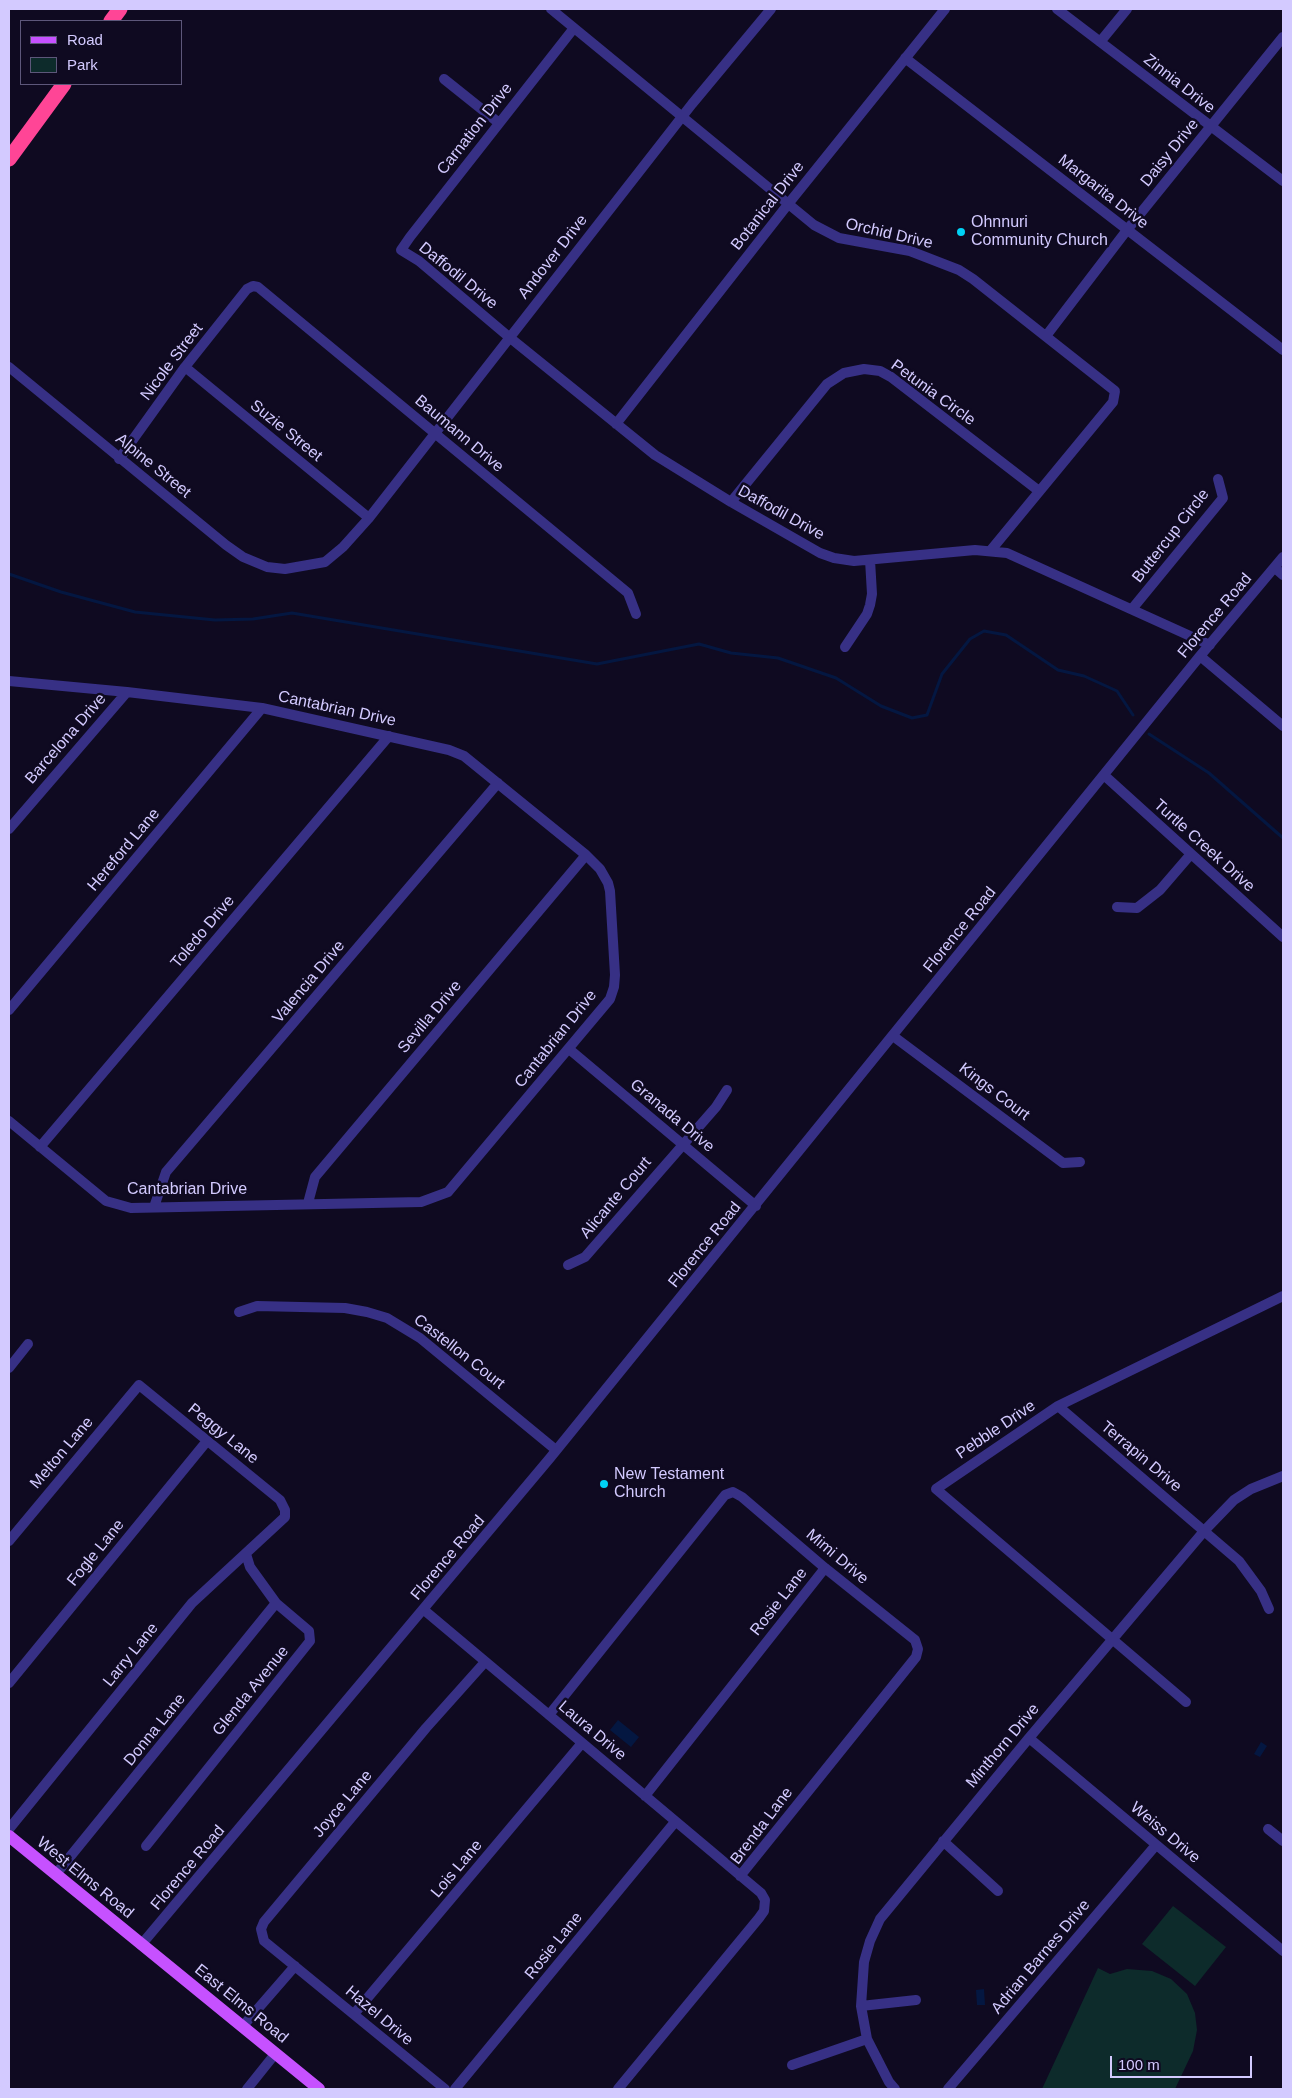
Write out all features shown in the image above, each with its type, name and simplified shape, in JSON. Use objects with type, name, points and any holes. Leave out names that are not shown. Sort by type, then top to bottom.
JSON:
[{"type":"highway","points":[[112,20],[120,9]]},
{"type":"highway","points":[[9,159],[63,85]]},
{"type":"main road","name":"West Elms Road","points":[[9,1836],[141,1945]]},
{"type":"main road","name":"East Elms Road","points":[[141,1945],[319,2089]]},
{"type":"street","name":"Orchid Drive","points":[[551,9],[814,225],[839,238],[910,251],[959,270],[1115,391],[1112,402],[991,550]]},
{"type":"street","name":"Andover Drive","points":[[288,569],[325,562],[342,547],[368,518],[682,116],[771,9]]},
{"type":"street","name":"Botanical Drive","points":[[616,424],[789,203],[945,9]]},
{"type":"street","name":"Zinnia Drive","points":[[1057,9],[1283,182]]},
{"type":"street","points":[[1100,42],[1127,9]]},
{"type":"street","name":"Carnation Drive","points":[[401,250],[574,28]]},
{"type":"street","name":"Daisy Drive","points":[[1046,336],[1127,230],[1283,37]]},
{"type":"street","name":"Margarita Drive","points":[[905,58],[1283,350]]},
{"type":"street","points":[[444,79],[499,123]]},
{"type":"street","name":"Daffodil Drive","points":[[401,250],[419,261],[654,455],[820,553],[843,560],[870,560],[975,550],[1007,553],[1210,645]]},
{"type":"street","name":"Nicole Street","points":[[119,459],[185,367],[247,289],[253,286]]},
{"type":"street","name":"Baumann Drive","points":[[253,286],[258,287],[628,593],[636,614]]},
{"type":"street","name":"Alpine Street","points":[[9,367],[226,545],[243,557],[268,566],[288,569]]},
{"type":"street","name":"Suzie Street","points":[[185,367],[368,518]]},
{"type":"street","name":"Petunia Circle","points":[[731,502],[828,384],[844,374],[864,369],[880,371],[891,377],[1040,491]]},
{"type":"street","name":"Buttercup Circle","points":[[1132,609],[1223,498],[1218,479]]},
{"type":"street","name":"Florence Road","points":[[141,1945],[424,1610],[556,1450],[1105,776],[1200,656],[1283,557]]},
{"type":"street","points":[[845,647],[867,614],[870,605],[872,594],[870,560]]},
{"type":"street","points":[[1274,568],[1283,575]]},
{"type":"street","points":[[1200,656],[1283,726]]},
{"type":"street","name":"Cantabrian Drive","points":[[9,681],[127,692],[262,708],[449,750],[464,756],[586,855],[600,869],[608,882],[610,891],[615,975],[610,999],[448,1192],[421,1202],[131,1208],[106,1201],[9,1121]]},
{"type":"street","name":"Barcelona Drive","points":[[9,829],[127,692]]},
{"type":"street","name":"Hereford Lane","points":[[9,1010],[262,708]]},
{"type":"street","name":"Toledo Drive","points":[[40,1147],[389,736]]},
{"type":"street","name":"Turtle Creek Drive","points":[[1105,776],[1283,937]]},
{"type":"street","name":"Valencia Drive","points":[[154,1207],[166,1172],[498,783]]},
{"type":"street","points":[[1117,907],[1137,908],[1160,890],[1191,854]]},
{"type":"street","name":"Sevilla Drive","points":[[308,1203],[315,1177],[586,855]]},
{"type":"street","name":"Kings Court","points":[[893,1036],[1064,1163],[1080,1162]]},
{"type":"street","name":"Granada Drive","points":[[569,1049],[756,1206]]},
{"type":"street","name":"Alicante Court","points":[[568,1265],[586,1257],[716,1107],[727,1090]]},
{"type":"street","name":"Pebble Drive","points":[[1113,1639],[936,1489],[1058,1406],[1283,1297]]},
{"type":"street","name":"Castellon Court","points":[[240,1312],[257,1306],[345,1308],[387,1318],[420,1338],[556,1450]]},
{"type":"street","points":[[9,1368],[28,1344]]},
{"type":"street","name":"Peggy Lane","points":[[139,1385],[280,1500],[285,1510]]},
{"type":"street","name":"Melton Lane","points":[[9,1541],[139,1385]]},
{"type":"street","name":"Terrapin Drive","points":[[1058,1406],[1239,1561],[1260,1591],[1269,1609]]},
{"type":"street","name":"Fogle Lane","points":[[9,1683],[207,1441]]},
{"type":"street","name":"Minthorn Drive","points":[[895,2089],[889,2082],[867,2039],[862,2006],[864,1962],[870,1941],[880,1919],[1029,1738],[1205,1530],[1234,1500],[1251,1489],[1283,1476]]},
{"type":"street","name":"Mimi Drive","points":[[549,1715],[725,1495],[733,1492],[742,1497],[825,1568],[915,1640],[918,1649]]},
{"type":"street","name":"Larry Lane","points":[[9,1829],[192,1603],[285,1517],[285,1510]]},
{"type":"street","name":"Glenda Avenue","points":[[146,1846],[310,1641],[309,1631],[276,1603],[250,1567],[246,1554]]},
{"type":"street","name":"Rosie Lane","points":[[645,1796],[825,1568]]},
{"type":"street","name":"Donna Lane","points":[[56,1874],[276,1603]]},
{"type":"street","name":"Laura Drive","points":[[424,1610],[740,1876]]},
{"type":"street","points":[[1113,1639],[1186,1702]]},
{"type":"street","name":"Brenda Lane","points":[[618,2089],[764,1912],[766,1906],[761,1893],[740,1876],[916,1657],[918,1649]]},
{"type":"street","name":"Joyce Lane","points":[[294,1966],[264,1941],[261,1929],[264,1922],[426,1728],[485,1662]]},
{"type":"street","name":"Weiss Drive","points":[[1029,1738],[1283,1951]]},
{"type":"street","name":"Lois Lane","points":[[354,2014],[582,1743]]},
{"type":"street","name":"Rosie Lane","points":[[455,2089],[675,1822]]},
{"type":"street","points":[[1268,1829],[1283,1841]]},
{"type":"street","points":[[943,1842],[998,1891]]},
{"type":"street","name":"Adrian Barnes Drive","points":[[948,2089],[1156,1845]]},
{"type":"street","points":[[242,2027],[294,1966]]},
{"type":"street","name":"Hazel Drive","points":[[294,1966],[445,2089]]},
{"type":"street","points":[[862,2006],[916,2000]]},
{"type":"street","points":[[792,2065],[867,2039]]},
{"type":"street","points":[[247,2089],[275,2054]]},
{"type":"green space","points":[[1173,1906],[1226,1947],[1195,1986],[1142,1944]]},
{"type":"green space","points":[[1098,1968],[1110,1974],[1127,1969],[1152,1971],[1171,1979],[1187,1994],[1195,2013],[1197,2030],[1193,2051],[1175,2089],[1042,2089]]},
{"type":"water","points":[[618,1720],[639,1737],[631,1747],[610,1730]]},
{"type":"water","points":[[1261,1742],[1267,1746],[1260,1757],[1254,1754]]},
{"type":"water","points":[[984,1989],[985,2005],[977,2005],[976,1990]]},
{"type":"waterway","points":[[9,574],[61,592],[135,612],[215,620],[253,619],[292,613],[597,664],[699,644],[731,653],[778,658],[836,678],[881,706],[912,718],[927,715],[942,674],[970,639],[984,631],[1006,635],[1058,670],[1084,676],[1117,691],[1133,715]]},
{"type":"waterway","points":[[1149,734],[1209,773],[1283,838]]},
{"type":"place","name":"Ohnnuri Community Church","points":[[961,232]]},
{"type":"place","name":"New Testament Church","points":[[604,1484]]}]
